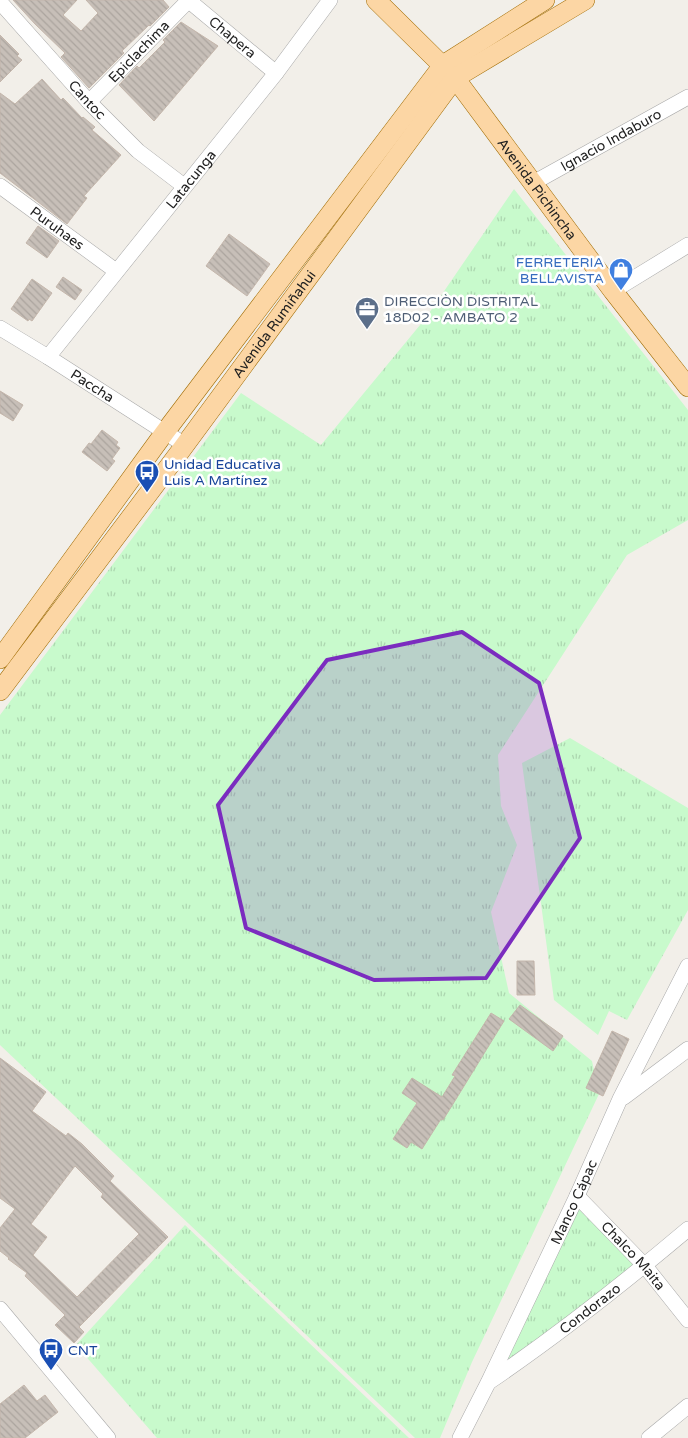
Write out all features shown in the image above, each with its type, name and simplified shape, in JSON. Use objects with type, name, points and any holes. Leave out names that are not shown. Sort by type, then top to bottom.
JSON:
[{"type":"main road","name":"Avenida Pichincha","points":[[376,0],[449,72],[613,291],[688,387]]},
{"type":"main road","name":"Avenida Rumiñahui","points":[[3,648],[165,432],[449,72],[545,0]]},
{"type":"main road","name":"Avenida Rumiñahui","points":[[0,691],[184,445],[449,72],[585,0]]},
{"type":"street","name":"Chapera","points":[[188,0],[276,73]]},
{"type":"street","name":"Epiclachima","points":[[88,102],[188,0]]},
{"type":"street","name":"Latacunga","points":[[48,357],[276,73],[330,0]]},
{"type":"street","name":"Cantoc","points":[[0,2],[88,102],[138,151],[184,186]]},
{"type":"street","name":"Ignacio Indaburo","points":[[533,183],[688,97]]},
{"type":"street","name":"Puruhaes","points":[[0,186],[116,271]]},
{"type":"street","points":[[613,291],[688,245]]},
{"type":"street","name":"Paccha","points":[[0,328],[184,445]]},
{"type":"street","points":[[3,648],[28,654]]},
{"type":"street","name":"Manco Cápac","points":[[461,1437],[577,1196],[620,1099],[688,966]]},
{"type":"street","points":[[620,1099],[688,1049]]},
{"type":"street","name":"Chalco Maita","points":[[577,1196],[644,1266],[688,1320]]},
{"type":"street","name":"Condorazo","points":[[488,1383],[531,1354],[644,1266],[688,1229]]},
{"type":"street","points":[[0,1309],[108,1438]]},
{"type":"street","points":[[649,1438],[688,1406]]},
{"type":"highlighted area","points":[[462,632],[539,683],[580,838],[486,978],[374,980],[246,928],[218,805],[327,660]]},
{"type":"green space","points":[[514,189],[688,410],[688,520],[627,555],[498,755],[501,806],[517,845],[491,912],[509,993],[592,1061],[599,1094],[472,1362],[440,1438],[415,1438],[0,1045],[0,715],[241,393],[321,445],[425,319]]},
{"type":"green space","points":[[570,738],[688,808],[688,910],[627,1020],[609,1011],[598,1035],[554,1000],[522,763]]},
{"type":"green space","points":[[577,1202],[638,1266],[498,1371]]},
{"type":"green space","points":[[185,1225],[409,1438],[157,1438],[76,1345]]},
{"type":"building","points":[[13,0],[77,0],[63,15],[81,31],[98,13],[86,0],[163,0],[169,7],[122,51],[124,53],[89,88],[61,57],[65,53]]},
{"type":"building","points":[[181,22],[218,46],[154,121],[119,85],[137,66],[139,68],[165,42],[163,40]]},
{"type":"building","points":[[0,35],[19,54],[17,56],[22,60],[0,82]]},
{"type":"building","points":[[42,79],[61,100],[63,98],[82,118],[95,127],[92,130],[121,155],[84,196],[87,198],[67,224],[0,173],[0,93],[15,104]]},
{"type":"building","points":[[38,226],[59,241],[47,258],[26,243]]},
{"type":"building","points":[[229,234],[270,264],[247,296],[206,266]]},
{"type":"building","points":[[63,277],[82,290],[75,300],[56,287]]},
{"type":"building","points":[[32,279],[52,293],[32,321],[29,319],[28,321],[11,309]]},
{"type":"building","points":[[0,391],[23,405],[13,421],[0,413]]},
{"type":"building","points":[[102,430],[118,442],[116,445],[120,448],[112,459],[115,461],[107,471],[82,452]]},
{"type":"building","points":[[517,961],[534,961],[535,995],[517,995]]},
{"type":"building","points":[[520,1005],[563,1036],[553,1051],[509,1019]]},
{"type":"building","points":[[491,1013],[504,1021],[443,1120],[441,1119],[422,1149],[411,1142],[407,1148],[393,1139],[417,1103],[402,1093],[412,1078],[442,1097],[455,1076],[452,1075]]},
{"type":"building","points":[[612,1031],[629,1039],[603,1096],[586,1088]]},
{"type":"building","points":[[0,1058],[46,1092],[32,1111],[66,1136],[68,1133],[82,1144],[114,1176],[110,1181],[168,1237],[79,1327],[84,1332],[74,1343],[55,1325],[65,1315],[25,1276],[27,1273],[0,1251],[0,1228],[15,1209],[0,1198]],"holes":[[[75,1166],[103,1194],[101,1197],[139,1234],[77,1297],[33,1255],[47,1237],[31,1224]]]},
{"type":"building","points":[[24,1385],[37,1401],[45,1395],[58,1412],[25,1438],[0,1438],[0,1404]]},
{"type":"place","name":"FERRETERIA BELLAVISTA","points":[[621,291]]},
{"type":"place","name":"DIRECCIÒN DISTRITAL 18D02 - AMBATO 2","points":[[367,330]]},
{"type":"place","name":"Unidad Educativa Luis A Martínez","points":[[147,493]]},
{"type":"place","name":"CNT","points":[[51,1371]]}]
